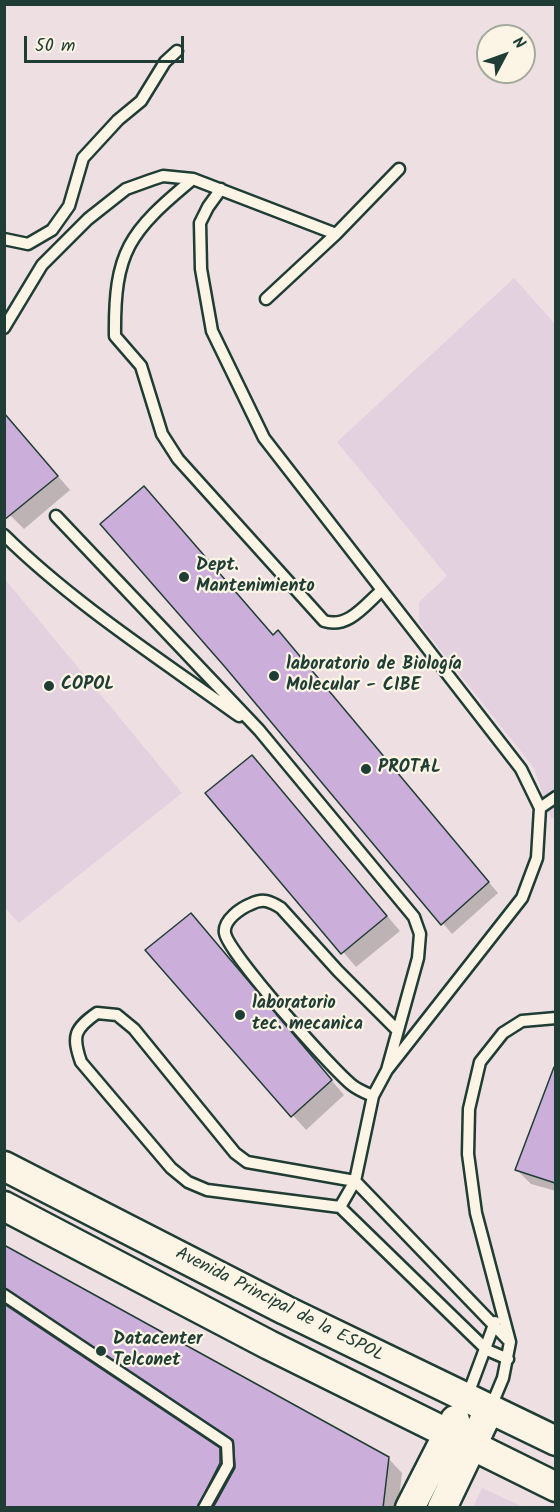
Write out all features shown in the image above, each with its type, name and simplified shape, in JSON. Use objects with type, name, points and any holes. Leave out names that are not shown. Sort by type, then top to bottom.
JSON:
[{"type":"street","name":"Avenida Principal de la ESPOL","points":[[4,1166],[555,1442]]},
{"type":"street","name":"Avenida Principal de la ESPOL","points":[[4,1206],[460,1442],[555,1487]]},
{"type":"street","points":[[442,1508],[460,1442],[478,1405]]},
{"type":"street","points":[[410,1508],[460,1442]]},
{"type":"lane","points":[[4,239],[28,244],[52,230],[69,206],[83,158],[141,101],[165,62],[177,51]]},
{"type":"lane","points":[[266,298],[336,234],[399,169]]},
{"type":"lane","points":[[4,328],[42,265],[88,219],[126,189],[163,176],[193,179],[336,234]]},
{"type":"lane","points":[[193,179],[142,224],[128,248],[116,278],[115,336],[141,366],[162,434],[178,459],[324,621],[336,625],[344,623],[382,590]]},
{"type":"lane","points":[[221,189],[208,207],[200,224],[201,269],[212,331],[264,438],[521,769],[540,808],[537,858],[522,898],[387,1070],[373,1096],[355,1181],[340,1207]]},
{"type":"lane","points":[[56,516],[259,730],[414,917],[420,934],[418,958],[396,1029],[387,1070]]},
{"type":"lane","points":[[4,535],[35,563],[124,633],[259,730]]},
{"type":"lane","points":[[540,808],[555,797]]},
{"type":"lane","points":[[373,1096],[354,1087],[313,1045],[236,954],[225,934],[226,925],[242,908],[260,900],[271,901],[281,908],[338,971],[396,1029]]},
{"type":"lane","points":[[508,1359],[487,1350],[340,1207],[207,1190],[188,1182],[171,1168],[81,1062],[74,1043],[80,1025],[97,1013],[117,1015],[134,1029],[235,1153],[248,1162],[355,1181],[510,1341]]},
{"type":"lane","points":[[478,1405],[508,1359],[510,1341],[476,1213],[468,1155],[469,1109],[480,1062],[502,1034],[522,1021],[555,1018]]},
{"type":"lane","points":[[4,1295],[227,1444],[228,1465],[204,1508]]},
{"type":"lane","points":[[478,1405],[487,1350],[501,1308]]},
{"type":"shaded area","points":[[514,278],[555,324],[556,816],[551,819],[534,768],[419,623],[419,602],[447,576],[337,442]]},
{"type":"shaded area","name":"COPOL","points":[[4,578],[182,793],[19,923],[4,907]]},
{"type":"shaded area","points":[[482,1488],[524,1507],[473,1507]]},
{"type":"building","points":[[4,413],[58,476],[4,520]]},
{"type":"building","points":[[144,486],[273,635],[278,630],[489,882],[441,925],[225,667],[100,524]]},
{"type":"building","points":[[252,755],[387,916],[341,954],[205,793]]},
{"type":"building","name":"laboratorio tec. mecanica","points":[[191,913],[332,1080],[291,1117],[145,950]]},
{"type":"building","points":[[555,1068],[555,1183],[515,1170]]},
{"type":"building","points":[[4,1245],[389,1457],[383,1508],[213,1508],[235,1468],[233,1440],[4,1288]]},
{"type":"building","points":[[4,1304],[220,1448],[220,1463],[197,1508],[4,1508]]},
{"type":"place","name":"Dept. Mantenimiento","points":[[184,577]]},
{"type":"place","name":"laboratorio de Biología Molecular - CIBE","points":[[274,676]]},
{"type":"place","name":"COPOL","points":[[49,686]]},
{"type":"place","name":"PROTAL","points":[[366,769]]},
{"type":"place","name":"laboratorio tec. mecanica","points":[[240,1015]]},
{"type":"place","name":"Datacenter Telconet","points":[[101,1351]]}]
